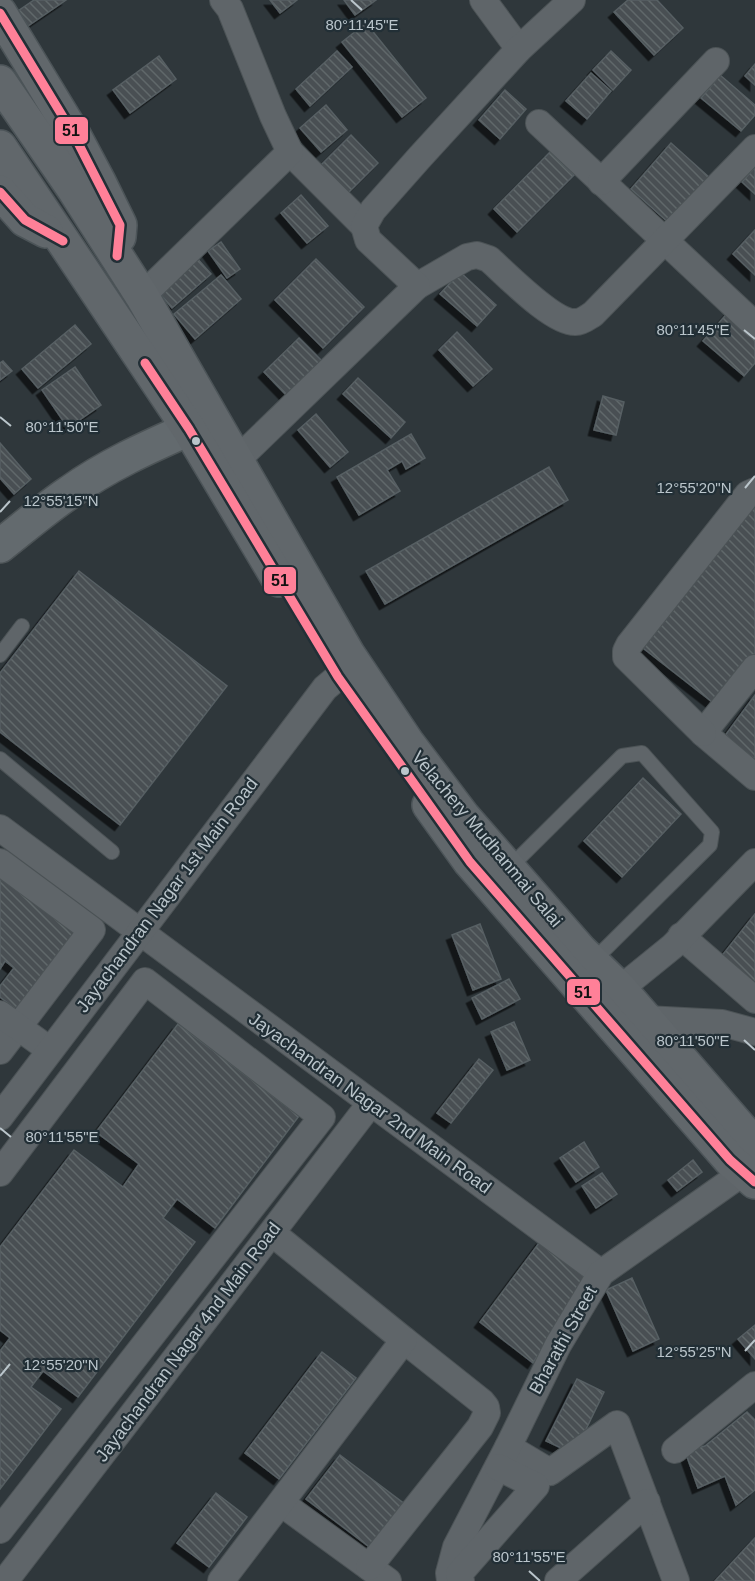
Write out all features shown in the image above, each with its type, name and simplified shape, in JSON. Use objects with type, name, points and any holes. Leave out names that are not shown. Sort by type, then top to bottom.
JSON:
[{"type":"main road","points":[[0,13],[74,135],[110,204],[120,225],[117,256]]},
{"type":"main road","name":"Velachery Mudhanmai Salai","points":[[0,82],[75,191],[142,296],[348,654],[407,742],[455,823],[470,862],[730,1160],[752,1165]]},
{"type":"main road","name":"Velachery Mudhanmai Salai","points":[[0,147],[189,429],[338,677],[455,823],[509,868],[581,951],[620,989],[646,1019],[752,1165]]},
{"type":"main road","points":[[0,192],[26,220],[63,241]]},
{"type":"street","points":[[223,0],[230,9],[290,152],[364,226],[368,240],[417,286]]},
{"type":"street","points":[[483,0],[519,49]]},
{"type":"street","points":[[364,226],[373,210],[519,49],[572,0]]},
{"type":"street","points":[[602,182],[716,61]]},
{"type":"street","points":[[539,123],[755,325]]},
{"type":"street","points":[[236,461],[417,286],[467,256],[477,255],[489,259],[551,314],[570,322],[579,322],[593,314],[755,148]]},
{"type":"street","points":[[142,296],[290,152]]},
{"type":"street","points":[[0,546],[70,491],[116,463],[189,429]]},
{"type":"street","points":[[755,491],[748,494],[636,636],[626,657],[703,733],[755,777]]},
{"type":"street","points":[[703,733],[755,668]]},
{"type":"street","name":"Jayachandran Nagar 1st Main Road","points":[[7,1101],[50,1050],[325,688],[338,677]]},
{"type":"street","name":"Jayachandran Nagar 2nd Main Road","points":[[0,828],[601,1273]]},
{"type":"street","points":[[0,861],[92,930],[9,1020],[0,1051]]},
{"type":"street","points":[[620,989],[673,946],[755,862]]},
{"type":"street","points":[[681,936],[755,1000]]},
{"type":"street","points":[[0,1173],[145,981],[322,1117],[0,1530]]},
{"type":"street","points":[[646,1019],[722,1023],[755,1032]]},
{"type":"street","points":[[9,1020],[50,1050]]},
{"type":"street","points":[[7,1101],[45,1114]]},
{"type":"street","name":"Jayachandran Nagar 4nd Main Road","points":[[12,1578],[370,1104]]},
{"type":"street","name":"Bharathi Street","points":[[450,1581],[449,1573],[456,1547],[558,1345],[601,1273],[752,1165]]},
{"type":"street","points":[[272,1233],[482,1402],[487,1413],[379,1574],[281,1503]]},
{"type":"street","points":[[221,1581],[404,1340]]},
{"type":"street","points":[[675,1450],[755,1385]]},
{"type":"street","points":[[461,1581],[459,1574],[543,1479],[617,1424],[673,1579]]},
{"type":"street","points":[[503,1457],[543,1479]]},
{"type":"street","points":[[558,1581],[646,1502]]},
{"type":"lane","points":[[0,654],[22,626]]},
{"type":"lane","points":[[509,868],[622,756],[642,753],[712,832],[710,845],[592,962]]},
{"type":"lane","points":[[0,759],[112,852]]},
{"type":"building","points":[[34,0],[66,0],[28,26],[18,11]]},
{"type":"building","points":[[270,0],[297,0],[280,13]]},
{"type":"building","points":[[344,0],[376,0],[355,15]]},
{"type":"building","points":[[628,0],[657,0],[683,28],[654,55],[614,12]]},
{"type":"building","points":[[366,23],[426,98],[402,117],[342,42]]},
{"type":"building","points":[[337,51],[352,67],[310,106],[296,89]]},
{"type":"building","points":[[611,51],[631,70],[613,90],[593,70]]},
{"type":"building","points":[[159,56],[176,79],[130,113],[113,90]]},
{"type":"building","points":[[755,64],[755,85],[745,76]]},
{"type":"building","points":[[591,73],[611,91],[587,119],[566,101]]},
{"type":"building","points":[[720,75],[755,105],[755,115],[741,131],[701,98]]},
{"type":"building","points":[[505,90],[526,109],[500,139],[479,120]]},
{"type":"building","points":[[326,105],[347,130],[321,152],[300,128]]},
{"type":"building","points":[[351,135],[378,163],[348,193],[321,165]]},
{"type":"building","points":[[671,143],[710,178],[670,224],[631,189]]},
{"type":"building","points":[[550,152],[574,175],[517,232],[494,209]]},
{"type":"building","points":[[755,167],[755,194],[742,182]]},
{"type":"building","points":[[301,195],[328,226],[307,243],[281,213]]},
{"type":"building","points":[[755,230],[755,275],[733,254]]},
{"type":"building","points":[[221,242],[240,269],[227,278],[208,251]]},
{"type":"building","points":[[195,256],[211,274],[172,308],[156,289]]},
{"type":"building","points":[[316,259],[364,307],[323,348],[275,300]]},
{"type":"building","points":[[460,272],[496,305],[477,326],[440,294]]},
{"type":"building","points":[[221,275],[241,299],[195,339],[174,314]]},
{"type":"building","points":[[731,309],[755,330],[755,363],[744,376],[703,341]]},
{"type":"building","points":[[75,325],[91,344],[38,388],[22,369]]},
{"type":"building","points":[[457,332],[492,369],[473,386],[439,350]]},
{"type":"building","points":[[299,338],[326,365],[290,399],[264,372]]},
{"type":"building","points":[[3,361],[12,371],[0,380],[0,363]]},
{"type":"building","points":[[75,367],[101,405],[68,428],[42,390]]},
{"type":"building","points":[[358,378],[405,422],[391,438],[343,394]]},
{"type":"building","points":[[603,396],[624,402],[616,435],[594,430]]},
{"type":"building","points":[[316,414],[348,452],[330,467],[298,430]]},
{"type":"building","points":[[411,434],[425,458],[406,469],[402,461],[387,470],[400,491],[359,515],[337,477]]},
{"type":"building","points":[[0,443],[31,479],[14,494],[0,478]]},
{"type":"building","points":[[549,467],[568,500],[385,604],[366,571]]},
{"type":"building","points":[[755,504],[755,655],[716,705],[639,645]]},
{"type":"building","points":[[79,571],[227,686],[120,825],[0,732],[0,673]]},
{"type":"building","points":[[755,695],[755,759],[724,737]]},
{"type":"building","points":[[643,778],[681,814],[622,877],[584,841]]},
{"type":"building","points":[[0,874],[78,932],[18,1011],[0,997],[0,986],[14,968],[5,961],[0,969]]},
{"type":"building","points":[[755,914],[755,985],[720,958]]},
{"type":"building","points":[[480,924],[501,979],[473,990],[452,935]]},
{"type":"building","points":[[509,979],[520,999],[482,1019],[472,998]]},
{"type":"building","points":[[514,1022],[530,1060],[507,1070],[491,1032]]},
{"type":"building","points":[[178,1024],[299,1116],[215,1228],[177,1199],[163,1218],[195,1242],[78,1397],[43,1371],[31,1387],[61,1409],[0,1489],[0,1351],[10,1338],[0,1330],[0,1247],[74,1150],[123,1187],[139,1164],[96,1132]]},
{"type":"building","points":[[479,1059],[493,1070],[451,1123],[437,1113]]},
{"type":"building","points":[[584,1142],[599,1167],[576,1182],[560,1158]]},
{"type":"building","points":[[693,1160],[702,1172],[677,1191],[668,1180]]},
{"type":"building","points":[[602,1173],[617,1194],[596,1208],[582,1186]]},
{"type":"building","points":[[542,1239],[591,1274],[533,1363],[480,1322]]},
{"type":"building","points":[[632,1278],[659,1339],[633,1351],[606,1290]]},
{"type":"building","points":[[755,1325],[755,1359],[738,1339]]},
{"type":"building","points":[[322,1352],[356,1378],[279,1479],[245,1453]]},
{"type":"building","points":[[577,1379],[604,1392],[574,1454],[546,1441]]},
{"type":"building","points":[[747,1412],[755,1420],[755,1490],[736,1505],[725,1476],[698,1488],[685,1451],[705,1446]]},
{"type":"building","points":[[340,1455],[406,1505],[372,1549],[306,1499]]},
{"type":"building","points":[[216,1493],[247,1517],[209,1567],[177,1543]]},
{"type":"building","points":[[755,1538],[755,1581],[715,1581]]},
{"type":"transit line","name":"51","points":[[0,13],[74,135],[120,225],[117,256]]},
{"type":"transit line","name":"51","points":[[0,192],[25,220],[63,241]]},
{"type":"transit line","name":"51","points":[[145,363],[189,429],[338,677],[470,862],[730,1160],[755,1182]]}]
